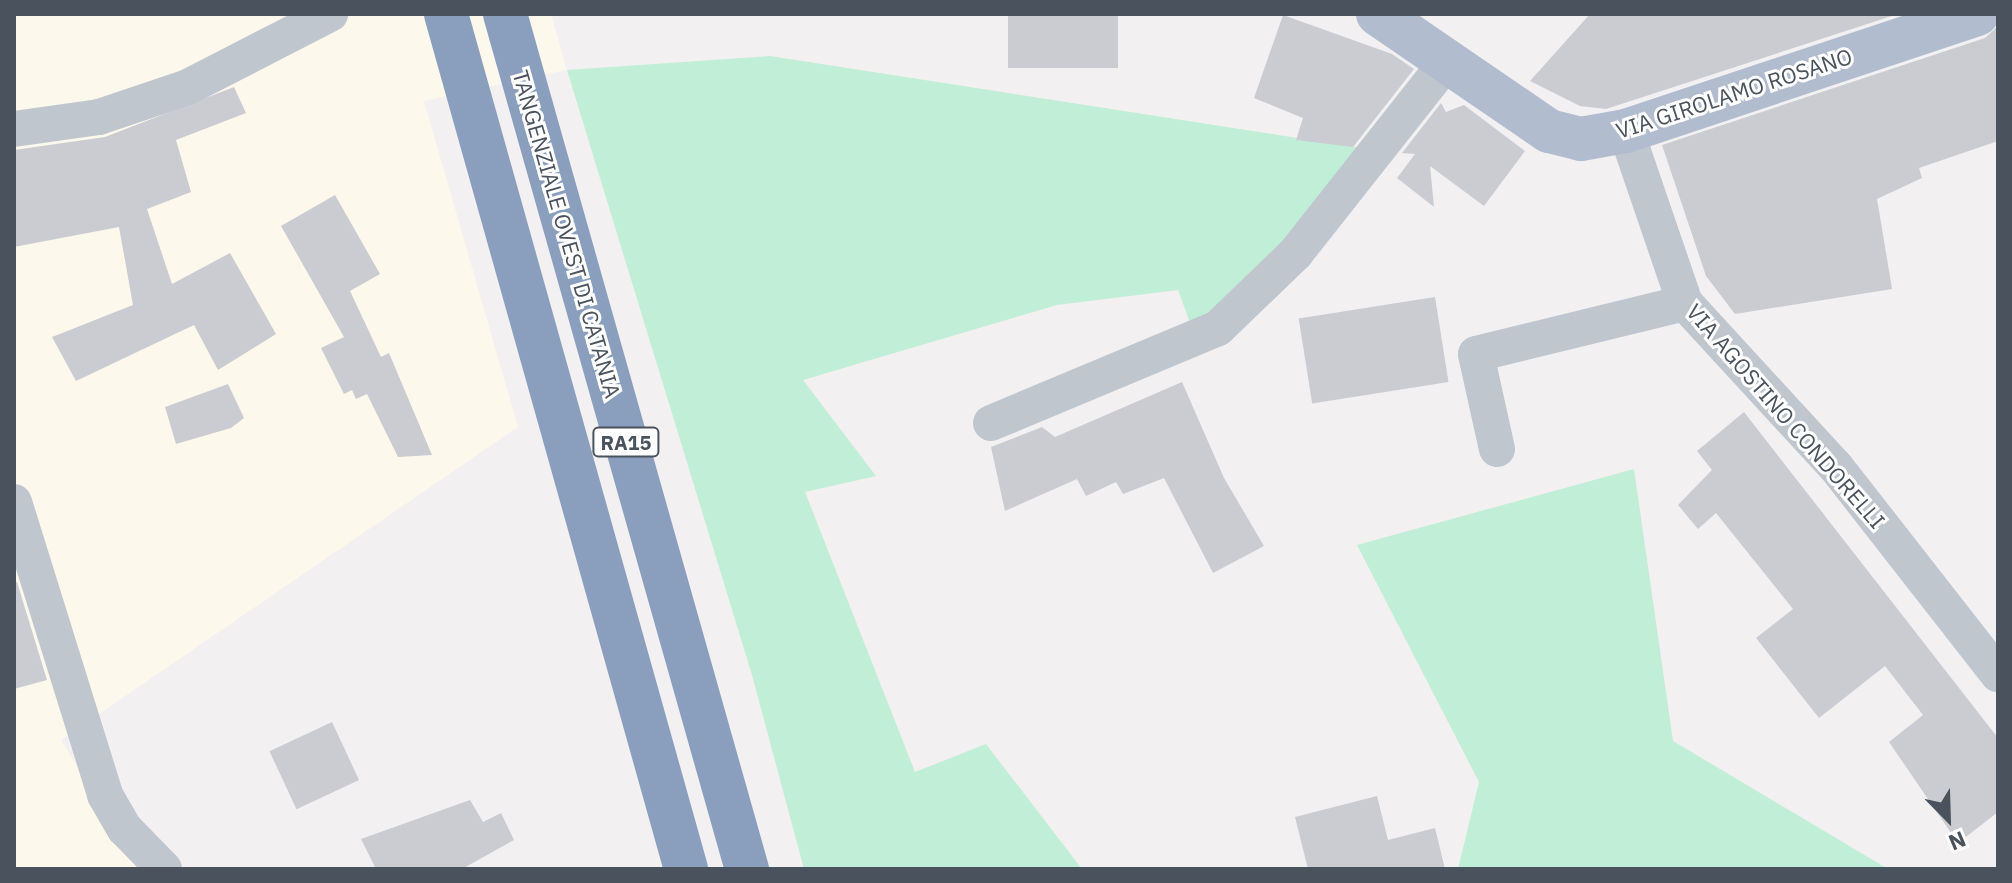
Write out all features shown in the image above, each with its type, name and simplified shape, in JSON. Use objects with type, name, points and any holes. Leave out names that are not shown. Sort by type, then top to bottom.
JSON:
[{"type":"highway","name":"RA15","points":[[446,14],[686,869]]},
{"type":"highway","name":"TANGENZIALE OVEST DI CATANIA","points":[[505,14],[747,869]]},
{"type":"main road","name":"VIA GIROLAMO ROSANO","points":[[1378,14],[1549,131],[1581,139],[1626,131],[1977,14]]},
{"type":"street","points":[[14,129],[99,117],[188,87],[330,14]]},
{"type":"street","points":[[991,423],[1218,328],[1295,254],[1448,60]]},
{"type":"street","name":"VIA AGOSTINO CONDORELLI","points":[[1626,131],[1685,303],[1836,467],[1998,674]]},
{"type":"street","points":[[1497,449],[1476,354],[1685,303]]},
{"type":"street","points":[[14,502],[105,795],[125,829],[164,869]]},
{"type":"shaded area","points":[[14,14],[551,14],[567,70],[424,101],[518,427],[61,740],[140,869],[14,869]]},
{"type":"green space","points":[[770,56],[1362,148],[1279,252],[1192,328],[1178,290],[1057,305],[803,380],[876,476],[805,492],[915,772],[986,744],[1082,869],[804,869],[752,675],[567,70]]},
{"type":"green space","points":[[1634,469],[1673,741],[1888,869],[1458,869],[1479,782],[1357,545]]},
{"type":"building","points":[[1008,14],[1118,14],[1118,68],[1008,68]]},
{"type":"building","points":[[1590,14],[1898,14],[1606,109],[1580,106],[1530,81]]},
{"type":"building","points":[[1283,15],[1392,54],[1414,69],[1353,147],[1296,140],[1303,118],[1254,98]]},
{"type":"building","points":[[1998,26],[1998,141],[1919,168],[1922,178],[1877,199],[1892,289],[1735,314],[1706,276],[1662,145],[1985,38]]},
{"type":"building","points":[[234,87],[246,113],[176,140],[191,192],[147,209],[172,284],[230,253],[276,334],[218,370],[194,325],[76,381],[52,337],[133,305],[119,227],[14,247],[14,150],[105,137]]},
{"type":"building","points":[[1441,103],[1446,112],[1464,105],[1525,151],[1484,206],[1430,166],[1434,207],[1397,178],[1415,154],[1402,153]]},
{"type":"building","points":[[335,195],[380,274],[350,291],[381,357],[389,353],[432,455],[398,457],[367,394],[356,399],[352,390],[344,394],[321,348],[344,337],[281,226]]},
{"type":"building","points":[[1435,297],[1448,382],[1312,404],[1299,319]]},
{"type":"building","points":[[1182,382],[1224,478],[1264,546],[1213,573],[1164,478],[1123,494],[1116,482],[1086,496],[1077,479],[1005,511],[991,447],[1042,427],[1055,437]]},
{"type":"building","points":[[228,384],[244,418],[231,428],[176,444],[165,407]]},
{"type":"building","points":[[1744,412],[1998,738],[1998,812],[1958,843],[1889,742],[1923,715],[1885,666],[1819,718],[1756,638],[1793,609],[1716,513],[1698,529],[1678,505],[1712,470],[1697,451]]},
{"type":"building","points":[[17,582],[47,680],[14,689],[14,583]]},
{"type":"building","points":[[332,722],[359,780],[297,809],[269,751]]},
{"type":"building","points":[[1377,796],[1388,840],[1435,828],[1445,869],[1308,869],[1295,817]]},
{"type":"building","points":[[470,800],[483,822],[501,813],[514,840],[462,869],[376,869],[361,839]]}]
